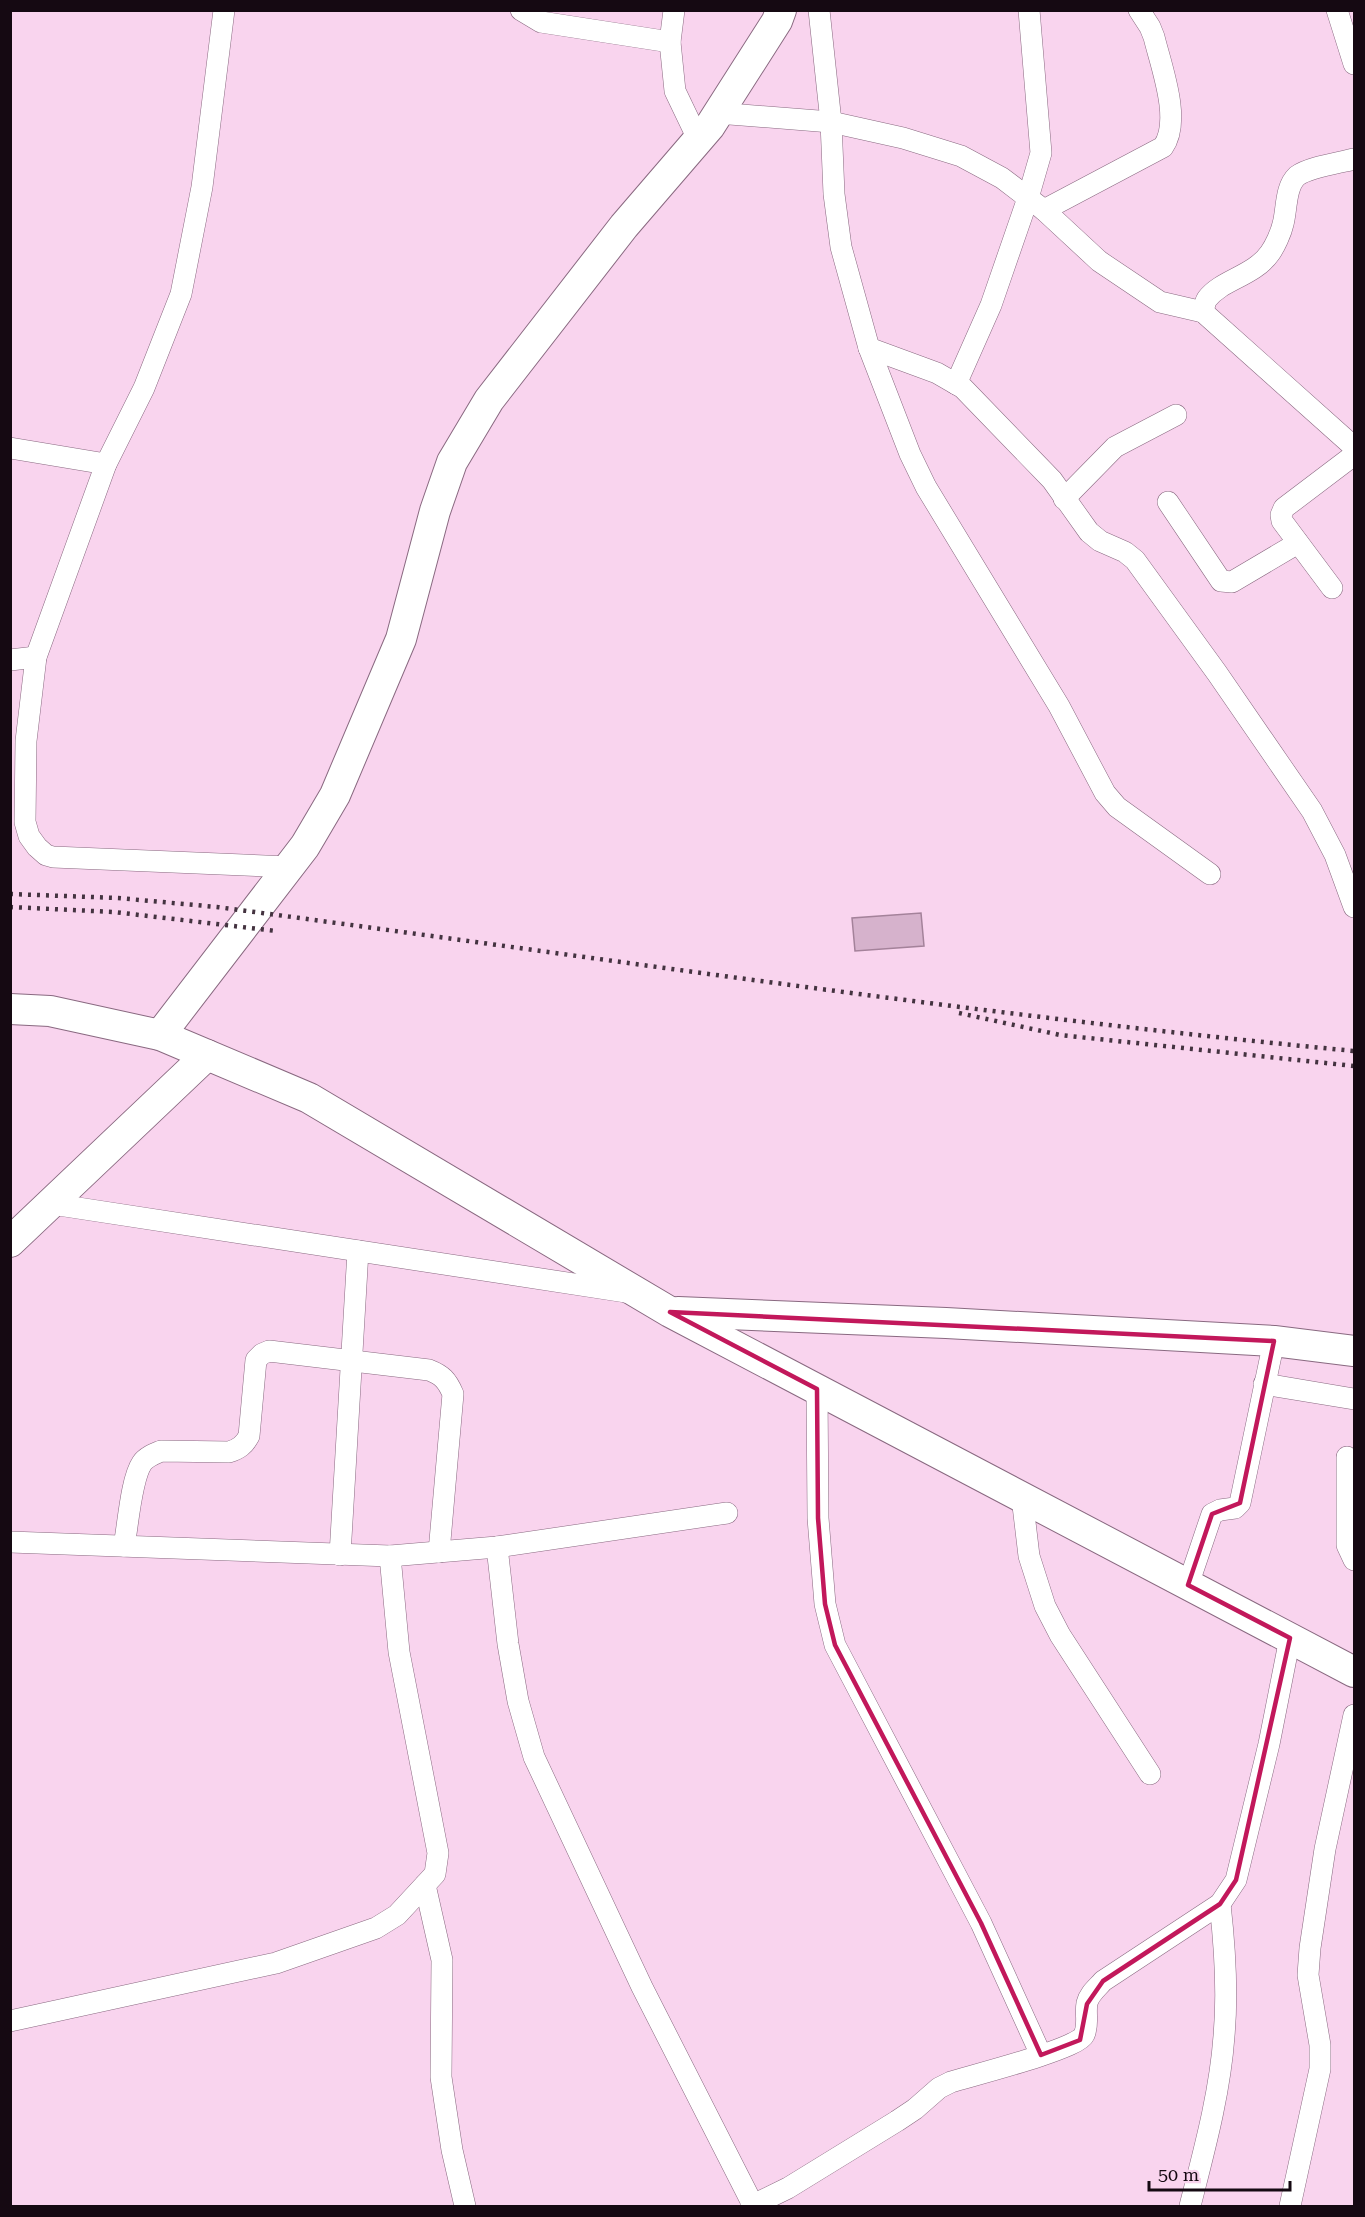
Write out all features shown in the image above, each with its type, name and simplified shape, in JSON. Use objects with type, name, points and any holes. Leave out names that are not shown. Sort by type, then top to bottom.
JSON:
[{"type":"street","points":[[224,10],[202,188],[181,294],[144,388],[106,464],[36,657],[26,741],[25,822],[37,848],[53,857],[289,867]]},
{"type":"street","points":[[521,10],[541,22],[670,42]]},
{"type":"street","points":[[674,10],[670,42],[675,91],[698,139]]},
{"type":"street","points":[[160,1035],[305,846],[335,795],[400,639],[435,510],[452,462],[489,400],[624,226],[698,139],[777,21],[781,10]]},
{"type":"street","points":[[819,10],[831,122],[834,194],[840,247],[868,348],[910,454],[926,488],[1059,706],[1105,793],[1117,807],[1210,874]]},
{"type":"street","points":[[956,384],[1036,204],[1041,153],[1029,10]]},
{"type":"street","points":[[1036,204],[1163,147],[1170,137],[1171,105],[1154,37],[1139,10]]},
{"type":"street","points":[[1337,10],[1354,64]]},
{"type":"street","points":[[717,113],[831,122],[903,138],[961,156],[1002,178],[1036,204],[1099,261],[1160,302],[1203,312],[1354,447]]},
{"type":"street","points":[[1203,312],[1207,300],[1262,263],[1271,252],[1283,226],[1290,188],[1295,178],[1314,169],[1354,159]]},
{"type":"street","points":[[868,348],[937,373],[978,401],[1052,480],[1089,532],[1100,541],[1125,552],[1135,560],[1312,810],[1335,855],[1354,907]]},
{"type":"street","points":[[1064,499],[1115,447],[1176,415]]},
{"type":"street","points":[[10,448],[106,464]]},
{"type":"street","points":[[1332,588],[1282,521],[1281,515],[1284,508],[1354,454]]},
{"type":"street","points":[[1168,502],[1221,581],[1232,582],[1298,543]]},
{"type":"street","points":[[10,660],[36,657]]},
{"type":"street","points":[[10,1009],[50,1011],[160,1035],[309,1098],[670,1312],[1354,1672]]},
{"type":"street","points":[[10,1242],[207,1054]]},
{"type":"street","points":[[52,1204],[638,1293]]},
{"type":"street","points":[[340,1555],[358,1251]]},
{"type":"street","points":[[670,1312],[946,1323],[1274,1341],[1354,1351]]},
{"type":"street","points":[[1188,1585],[1212,1514],[1220,1510],[1235,1508],[1240,1503],[1274,1341]]},
{"type":"street","points":[[124,1546],[137,1474],[143,1462],[151,1455],[161,1451],[229,1452],[245,1443],[249,1436],[256,1360],[269,1351],[429,1370],[440,1374],[448,1382],[453,1394],[439,1552]]},
{"type":"street","points":[[1264,1383],[1354,1399]]},
{"type":"street","points":[[817,1389],[820,1540],[825,1604],[835,1645],[981,1923],[1041,2055]]},
{"type":"street","points":[[1347,1457],[1347,1545],[1354,1560]]},
{"type":"street","points":[[1022,1497],[1029,1556],[1045,1606],[1060,1635],[1149,1774]]},
{"type":"street","points":[[10,1542],[390,1556],[497,1547],[727,1513]]},
{"type":"street","points":[[497,1547],[510,1656],[518,1701],[534,1757],[642,1987],[752,2206],[788,2188],[897,2121],[951,2082],[1041,2055],[1080,2040],[1084,2035],[1087,2004],[1091,1994],[1103,1981],[1220,1904],[1236,1880],[1269,1744],[1290,1638]]},
{"type":"street","points":[[10,2021],[276,1963],[327,1947],[376,1928],[397,1915],[435,1874],[438,1853],[399,1652],[390,1556]]},
{"type":"street","points":[[1290,2206],[1320,2069],[1320,2045],[1308,1975],[1310,1948],[1325,1849],[1354,1715]]},
{"type":"street","points":[[425,1885],[442,1960],[441,2078],[452,2150],[465,2206]]},
{"type":"street","points":[[1190,2206],[1217,2086],[1224,2038],[1226,1989],[1220,1904]]},
{"type":"highlighted area","points":[[670,1312],[1274,1341],[1240,1503],[1212,1514],[1188,1585],[1290,1638],[1236,1880],[1220,1904],[1103,1981],[1087,2004],[1080,2040],[1041,2055],[981,1923],[835,1645],[825,1604],[818,1518],[817,1389]]},
{"type":"building","points":[[921,913],[924,946],[855,951],[852,918]]},
{"type":"railway","points":[[10,894],[118,898],[217,907],[927,1003],[1212,1037],[1354,1051]]},
{"type":"railway","points":[[10,907],[114,912],[276,931]]},
{"type":"railway","points":[[959,1013],[1060,1035],[1354,1066]]}]
